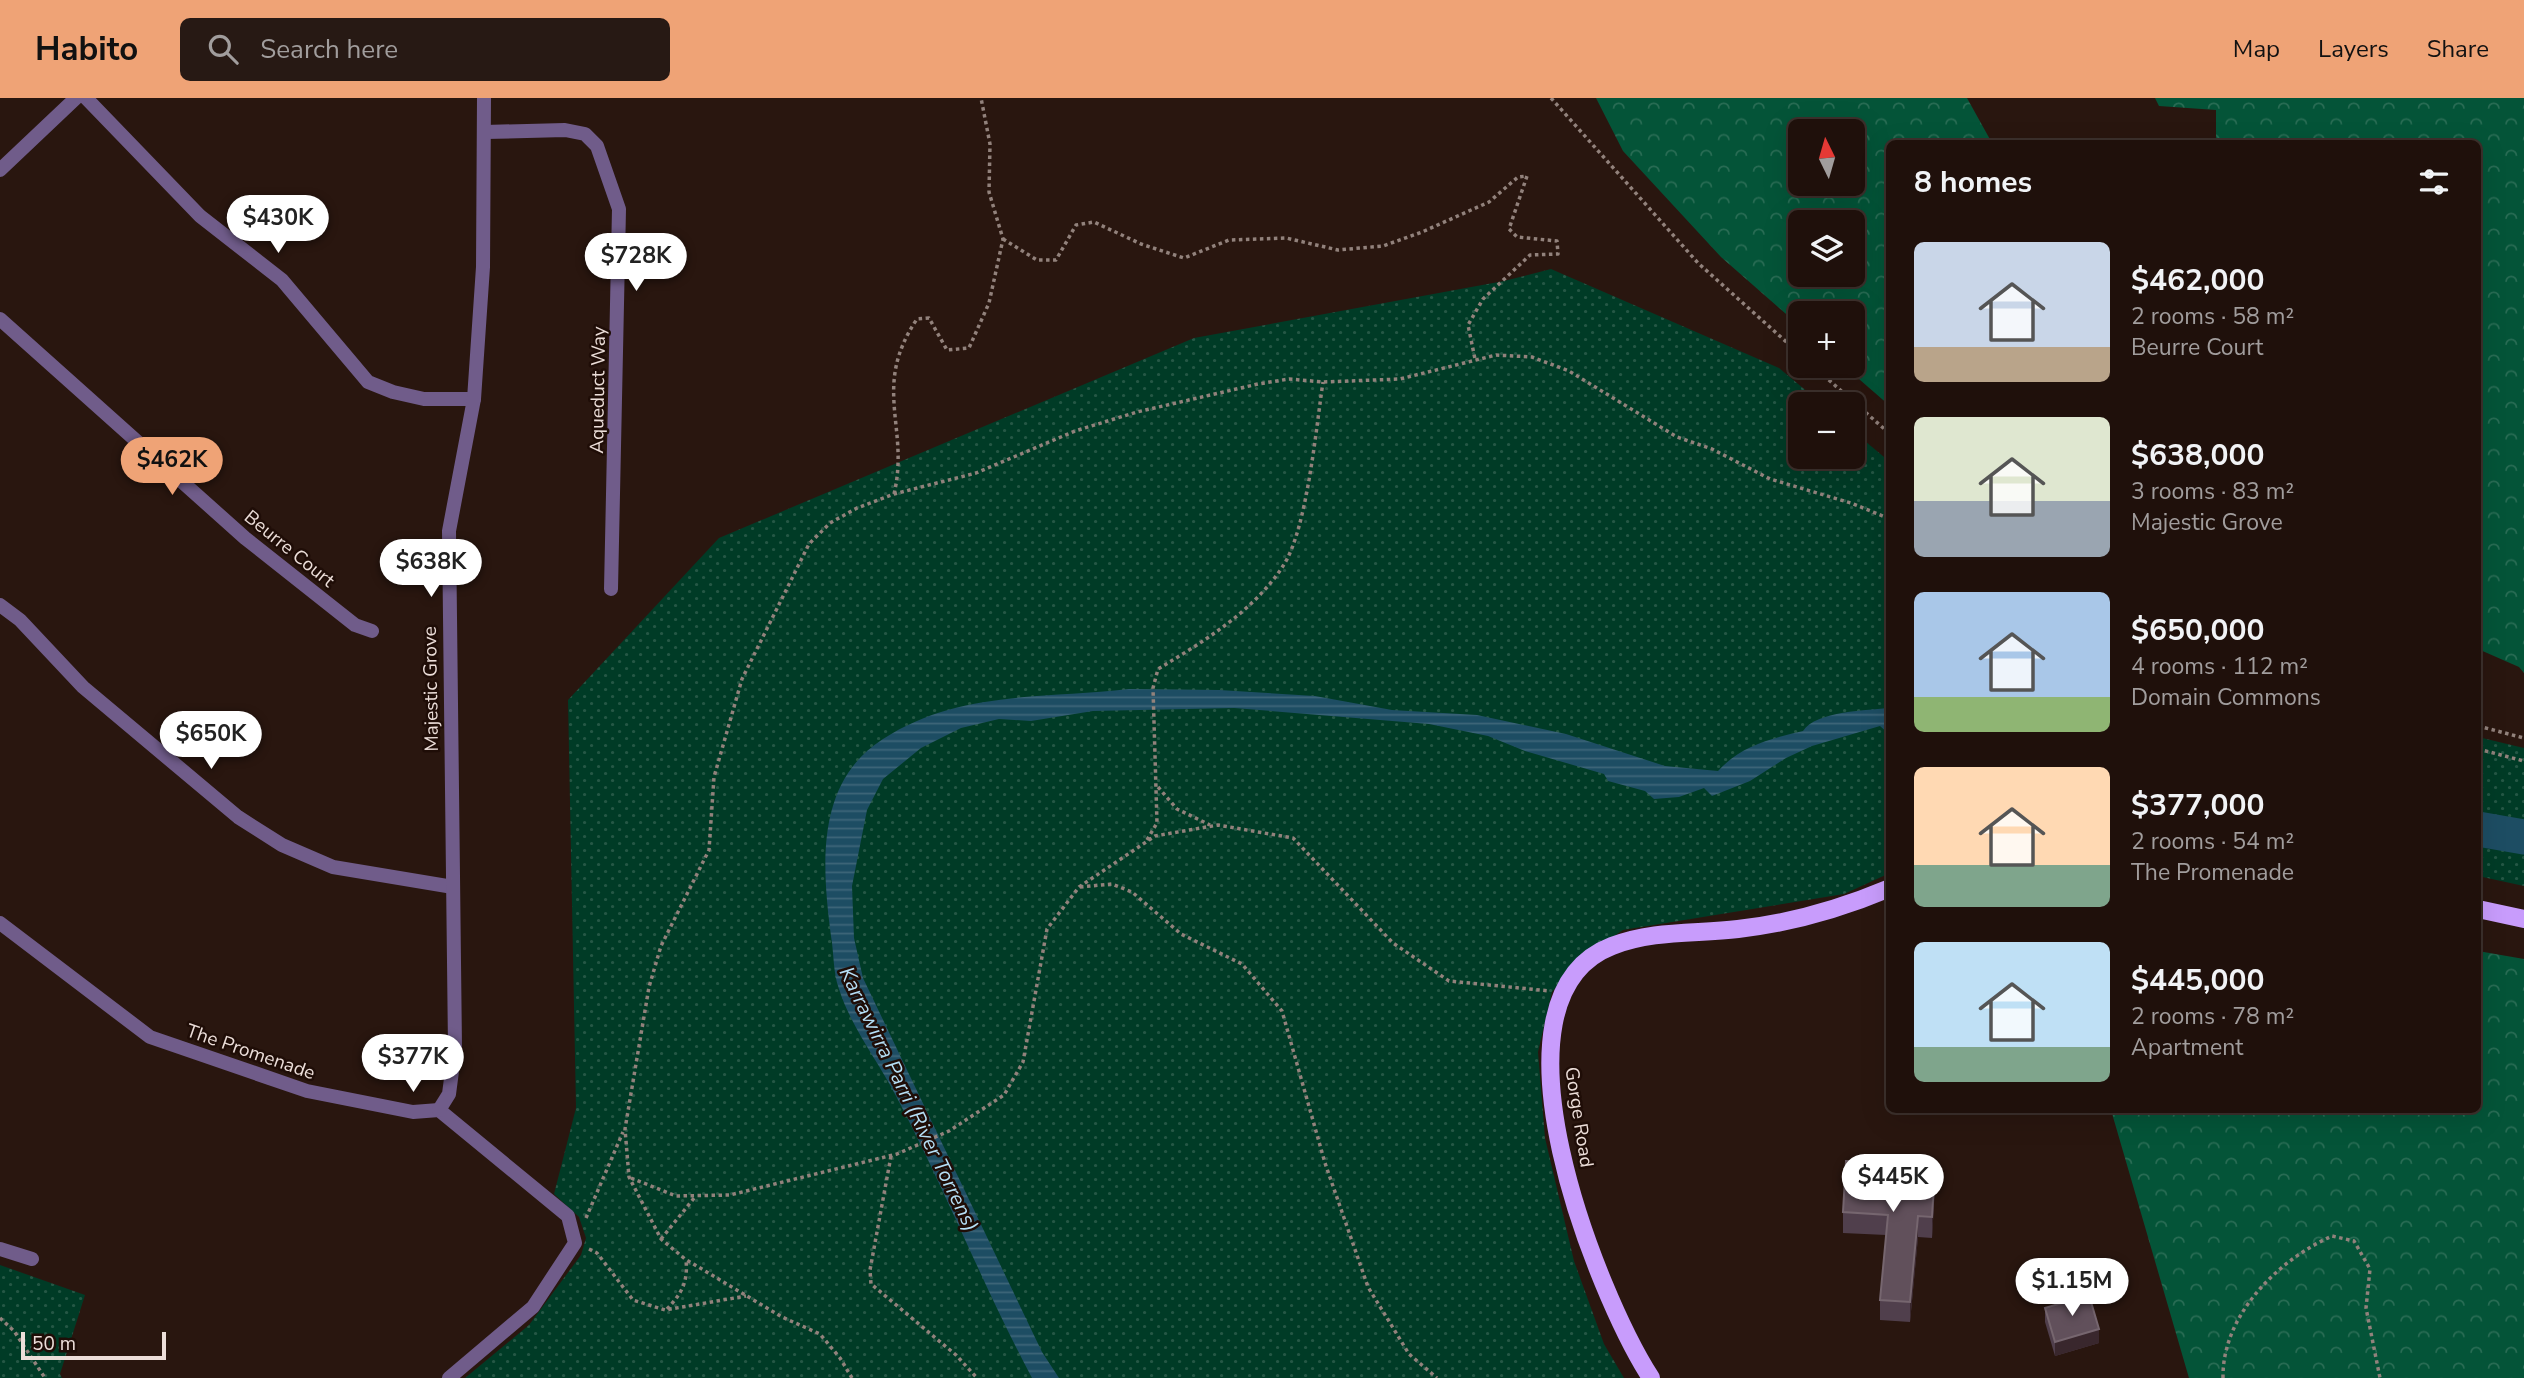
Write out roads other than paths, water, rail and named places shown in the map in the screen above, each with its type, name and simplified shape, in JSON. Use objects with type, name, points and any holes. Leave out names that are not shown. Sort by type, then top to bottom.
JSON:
[{"type":"main road","name":"Gorge Road","points":[[1651,1378],[1615,1314],[1576,1208],[1563,1155],[1552,1097],[1549,1054],[1554,1017],[1563,993],[1574,973],[1590,959],[1609,947],[1631,939],[1650,934],[1734,929],[1803,919],[1833,911],[1886,890]]},
{"type":"main road","points":[[2481,910],[2524,919]]},
{"type":"street","points":[[0,170],[76,98]]},
{"type":"street","points":[[86,98],[200,216],[282,280],[368,382],[393,392],[424,399],[474,398]]},
{"type":"street","name":"Majestic Grove","points":[[439,1110],[449,1094],[455,1048],[449,531],[474,398],[483,267],[484,98]]},
{"type":"street","name":"Aqueduct Way","points":[[485,132],[565,130],[585,134],[597,146],[619,209],[611,589]]},
{"type":"street","name":"Beurre Court","points":[[0,319],[245,538],[355,625],[372,631]]},
{"type":"street","points":[[0,605],[20,620],[83,687],[237,817],[271,838],[333,867],[453,887]]},
{"type":"street","name":"The Promenade","points":[[0,923],[150,1037],[307,1091],[413,1112],[439,1110]]},
{"type":"street","points":[[439,1110],[568,1216],[575,1243],[533,1307],[449,1378]]},
{"type":"street","points":[[0,1249],[32,1259]]},
{"type":"water","points":[[1129,689],[1219,690],[1315,696],[1392,710],[1477,715],[1566,734],[1665,766],[1718,771],[1747,749],[1768,740],[1803,731],[1810,724],[1830,715],[1886,708],[1886,731],[1880,726],[1812,746],[1786,758],[1750,781],[1712,796],[1704,788],[1679,797],[1654,799],[1645,791],[1608,781],[1604,774],[1525,751],[1488,736],[1429,724],[1234,708],[1093,711],[1031,721],[999,719],[961,728],[921,748],[883,779],[867,810],[852,886],[854,938],[863,978],[1042,1352],[1059,1378],[1032,1378],[914,1131],[844,1003],[836,976],[826,882],[828,827],[834,802],[845,778],[861,757],[883,739],[912,723],[971,704]]},
{"type":"waterway","name":"Karrawirra Parri (River Torrens)","points":[[2481,830],[2524,837]]}]
